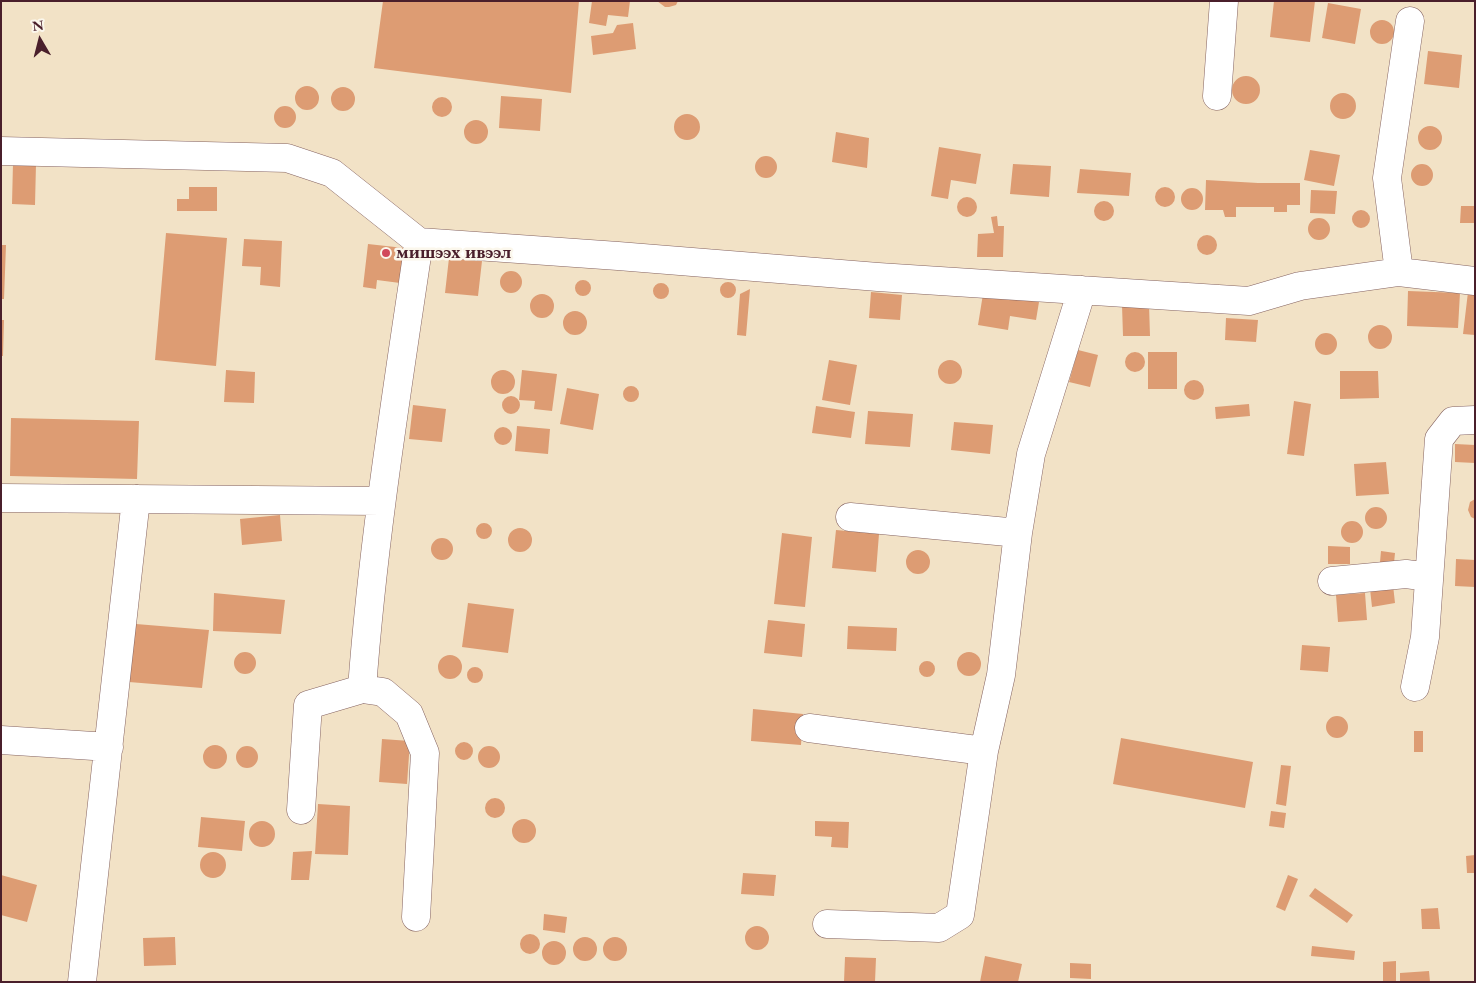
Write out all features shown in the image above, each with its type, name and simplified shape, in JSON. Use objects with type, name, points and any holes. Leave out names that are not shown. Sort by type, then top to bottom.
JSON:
[{"type":"street","points":[[1218,96],[1224,1]]},
{"type":"street","points":[[1399,272],[1387,178],[1410,22]]},
{"type":"street","points":[[1,151],[287,158],[332,173],[419,242],[878,277],[1249,301],[1300,286],[1399,272],[1475,282]]},
{"type":"street","points":[[362,689],[367,618],[381,501],[419,242]]},
{"type":"street","points":[[827,924],[939,928],[960,915],[984,751],[1001,675],[1018,533],[1031,454],[1082,290]]},
{"type":"street","points":[[1415,687],[1425,637],[1439,439],[1453,421],[1475,420]]},
{"type":"street","points":[[1,498],[381,501]]},
{"type":"street","points":[[82,982],[136,499]]},
{"type":"street","points":[[850,517],[1018,533]]},
{"type":"street","points":[[1332,581],[1406,574],[1429,577]]},
{"type":"street","points":[[301,810],[308,705],[362,689],[383,692],[409,714],[425,753],[416,917]]},
{"type":"street","points":[[809,728],[984,751]]},
{"type":"street","points":[[1,740],[109,747]]},
{"type":"building","points":[[383,1],[579,1],[571,93],[374,68]]},
{"type":"building","points":[[592,1],[630,1],[628,17],[608,15],[606,26],[589,23]]},
{"type":"building","points":[[657,1],[678,1],[676,5],[665,7]]},
{"type":"building","points":[[1274,1],[1315,1],[1310,42],[1270,37]]},
{"type":"building","points":[[1328,3],[1361,9],[1355,44],[1322,38]]},
{"type":"building","points":[[1382,20],[1391,23],[1394,32],[1391,41],[1382,44],[1373,41],[1370,32],[1373,23]]},
{"type":"building","points":[[633,23],[636,49],[593,55],[591,36],[613,33],[617,25]]},
{"type":"building","points":[[1428,51],[1462,55],[1459,88],[1424,84]]},
{"type":"building","points":[[1246,76],[1256,80],[1260,90],[1256,100],[1246,104],[1236,100],[1232,90],[1236,80]]},
{"type":"building","points":[[307,86],[316,89],[319,98],[316,107],[307,110],[298,107],[295,98],[298,89]]},
{"type":"building","points":[[343,87],[352,90],[355,99],[352,108],[343,111],[334,108],[331,99],[334,90]]},
{"type":"building","points":[[1343,93],[1352,97],[1356,106],[1352,115],[1343,119],[1334,115],[1330,106],[1334,97]]},
{"type":"building","points":[[501,96],[542,99],[540,131],[499,128]]},
{"type":"building","points":[[442,97],[449,100],[452,107],[449,114],[442,117],[435,114],[432,107],[435,100]]},
{"type":"building","points":[[285,106],[293,109],[296,117],[293,125],[285,128],[277,125],[274,117],[277,109]]},
{"type":"building","points":[[687,114],[696,118],[700,127],[696,136],[687,140],[678,136],[674,127],[678,118]]},
{"type":"building","points":[[476,120],[485,123],[488,132],[485,141],[476,144],[467,141],[464,132],[467,123]]},
{"type":"building","points":[[1430,126],[1439,129],[1442,138],[1439,147],[1430,150],[1421,147],[1418,138],[1421,129]]},
{"type":"building","points":[[836,132],[869,138],[867,168],[832,162]]},
{"type":"building","points":[[939,147],[981,154],[976,184],[951,180],[948,199],[931,196]]},
{"type":"building","points":[[1310,150],[1340,155],[1334,186],[1304,180]]},
{"type":"building","points":[[766,156],[774,159],[777,167],[774,175],[766,178],[758,175],[755,167],[758,159]]},
{"type":"building","points":[[13,163],[36,164],[35,205],[12,204]]},
{"type":"building","points":[[1013,164],[1051,166],[1049,197],[1010,194]]},
{"type":"building","points":[[1422,164],[1430,167],[1433,175],[1430,183],[1422,186],[1414,183],[1411,175],[1414,167]]},
{"type":"building","points":[[1080,169],[1131,173],[1129,196],[1077,193]]},
{"type":"building","points":[[1206,180],[1300,183],[1300,205],[1287,205],[1287,212],[1274,212],[1274,207],[1236,207],[1236,217],[1225,217],[1223,210],[1205,210]]},
{"type":"building","points":[[189,187],[217,187],[217,211],[177,211],[177,199],[189,199]]},
{"type":"building","points":[[1165,187],[1172,190],[1175,197],[1172,204],[1165,207],[1158,204],[1155,197],[1158,190]]},
{"type":"building","points":[[1192,188],[1200,191],[1203,199],[1200,207],[1192,210],[1184,207],[1181,199],[1184,191]]},
{"type":"building","points":[[1311,190],[1337,191],[1335,214],[1310,213]]},
{"type":"building","points":[[963,197],[971,197],[977,203],[977,211],[971,217],[963,217],[957,211],[957,203]]},
{"type":"building","points":[[1104,201],[1111,204],[1114,211],[1111,218],[1104,221],[1097,218],[1094,211],[1097,204]]},
{"type":"building","points":[[1461,206],[1474,206],[1474,223],[1460,223]]},
{"type":"building","points":[[1361,210],[1367,213],[1370,219],[1367,225],[1361,228],[1355,225],[1352,219],[1355,213]]},
{"type":"building","points":[[997,216],[998,226],[1004,226],[1003,257],[977,257],[978,234],[994,233],[991,217]]},
{"type":"building","points":[[1319,218],[1327,221],[1330,229],[1327,237],[1319,240],[1311,237],[1308,229],[1311,221]]},
{"type":"building","points":[[166,233],[227,238],[216,366],[155,360]]},
{"type":"building","points":[[1207,235],[1214,238],[1217,245],[1214,252],[1207,255],[1200,252],[1197,245],[1200,238]]},
{"type":"building","points":[[244,239],[282,241],[280,287],[260,285],[261,267],[242,266]]},
{"type":"building","points":[[368,244],[404,248],[400,283],[377,280],[376,289],[363,287]]},
{"type":"building","points":[[1,245],[6,245],[4,299],[1,299]]},
{"type":"building","points":[[449,258],[482,261],[478,296],[445,293]]},
{"type":"building","points":[[511,271],[521,278],[522,282],[515,292],[511,293],[501,286],[500,282],[507,272]]},
{"type":"building","points":[[580,280],[586,280],[591,285],[589,294],[580,296],[575,291],[575,285]]},
{"type":"building","points":[[725,282],[731,282],[736,287],[734,296],[725,298],[720,293],[720,287]]},
{"type":"building","points":[[658,283],[664,283],[669,288],[667,297],[658,299],[653,294],[653,288]]},
{"type":"building","points":[[750,289],[746,336],[737,335],[740,294]]},
{"type":"building","points":[[1408,291],[1460,293],[1458,328],[1407,326]]},
{"type":"building","points":[[871,292],[902,295],[900,320],[869,318]]},
{"type":"building","points":[[1468,292],[1475,293],[1475,335],[1463,334]]},
{"type":"building","points":[[542,294],[551,297],[554,306],[551,315],[542,318],[533,315],[530,306],[533,297]]},
{"type":"building","points":[[983,294],[1039,302],[1036,320],[1010,316],[1008,330],[978,325]]},
{"type":"building","points":[[1149,304],[1150,336],[1123,336],[1122,305]]},
{"type":"building","points":[[575,311],[584,314],[587,323],[584,332],[575,335],[566,332],[563,323],[566,314]]},
{"type":"building","points":[[1226,318],[1258,320],[1256,342],[1225,340]]},
{"type":"building","points":[[1,320],[4,320],[3,356],[1,356]]},
{"type":"building","points":[[1380,325],[1388,329],[1392,337],[1388,345],[1380,349],[1372,345],[1368,337],[1372,329]]},
{"type":"building","points":[[1326,333],[1334,336],[1337,344],[1334,352],[1326,355],[1318,352],[1315,344],[1318,336]]},
{"type":"building","points":[[1078,350],[1098,355],[1090,387],[1069,382]]},
{"type":"building","points":[[1135,352],[1142,355],[1145,362],[1142,369],[1135,372],[1128,369],[1125,362],[1128,355]]},
{"type":"building","points":[[1148,352],[1177,352],[1177,389],[1148,389]]},
{"type":"building","points":[[829,360],[857,365],[850,405],[822,400]]},
{"type":"building","points":[[950,360],[959,363],[962,372],[959,381],[950,384],[941,381],[938,372],[941,363]]},
{"type":"building","points":[[226,370],[255,372],[254,403],[224,402]]},
{"type":"building","points":[[503,370],[512,373],[515,382],[512,391],[503,394],[494,391],[491,382],[494,373]]},
{"type":"building","points":[[522,370],[557,374],[552,411],[534,409],[535,401],[519,400]]},
{"type":"building","points":[[1340,371],[1378,371],[1379,398],[1340,399]]},
{"type":"building","points":[[1194,380],[1201,383],[1204,390],[1201,397],[1194,400],[1187,397],[1184,390],[1187,383]]},
{"type":"building","points":[[628,386],[634,386],[639,391],[637,400],[628,402],[623,397],[623,391]]},
{"type":"building","points":[[567,388],[599,394],[593,430],[560,424]]},
{"type":"building","points":[[507,396],[515,396],[520,401],[518,412],[507,414],[502,409],[502,401]]},
{"type":"building","points":[[1294,401],[1311,404],[1304,456],[1287,454]]},
{"type":"building","points":[[1249,404],[1250,416],[1216,419],[1215,407]]},
{"type":"building","points":[[413,405],[446,409],[442,442],[409,439]]},
{"type":"building","points":[[816,406],[855,412],[851,438],[812,433]]},
{"type":"building","points":[[868,411],[913,414],[910,447],[865,444]]},
{"type":"building","points":[[11,418],[139,421],[137,479],[10,476]]},
{"type":"building","points":[[954,422],[993,425],[990,454],[951,450]]},
{"type":"building","points":[[517,426],[550,429],[548,454],[515,451]]},
{"type":"building","points":[[503,427],[509,430],[512,436],[509,442],[503,445],[497,442],[494,436],[497,430]]},
{"type":"building","points":[[1455,444],[1475,445],[1475,463],[1455,462]]},
{"type":"building","points":[[1386,462],[1389,494],[1356,496],[1354,464]]},
{"type":"building","points":[[1475,499],[1475,519],[1471,517],[1468,510],[1470,502]]},
{"type":"building","points":[[1372,507],[1380,507],[1387,514],[1387,522],[1380,529],[1372,529],[1365,522],[1365,514]]},
{"type":"building","points":[[280,515],[282,541],[242,545],[240,519]]},
{"type":"building","points":[[1352,521],[1360,524],[1363,532],[1360,540],[1352,543],[1344,540],[1341,532],[1344,524]]},
{"type":"building","points":[[481,523],[487,523],[492,528],[490,537],[481,539],[476,534],[476,528]]},
{"type":"building","points":[[520,528],[529,531],[532,540],[529,549],[520,552],[511,549],[508,540],[511,531]]},
{"type":"building","points":[[836,530],[879,534],[876,572],[832,568]]},
{"type":"building","points":[[782,533],[812,537],[805,607],[774,604]]},
{"type":"building","points":[[442,538],[450,541],[453,549],[450,557],[442,560],[434,557],[431,549],[434,541]]},
{"type":"building","points":[[1328,546],[1350,547],[1350,564],[1328,564]]},
{"type":"building","points":[[918,550],[927,553],[930,562],[927,571],[918,574],[909,571],[906,562],[909,553]]},
{"type":"building","points":[[1381,551],[1395,553],[1394,563],[1380,562]]},
{"type":"building","points":[[1456,559],[1475,560],[1475,587],[1455,586]]},
{"type":"building","points":[[1393,585],[1395,603],[1372,607],[1370,589]]},
{"type":"building","points":[[214,593],[285,600],[281,634],[213,631]]},
{"type":"building","points":[[1365,593],[1367,620],[1338,622],[1336,595]]},
{"type":"building","points":[[468,603],[514,609],[508,653],[462,647]]},
{"type":"building","points":[[768,620],[805,624],[802,657],[764,653]]},
{"type":"building","points":[[136,624],[209,630],[202,688],[129,682]]},
{"type":"building","points":[[848,626],[897,628],[896,651],[847,649]]},
{"type":"building","points":[[1302,645],[1330,647],[1328,672],[1300,670]]},
{"type":"building","points":[[245,652],[253,655],[256,663],[253,671],[245,674],[237,671],[234,663],[237,655]]},
{"type":"building","points":[[969,652],[977,656],[981,664],[977,672],[969,676],[961,672],[957,664],[961,656]]},
{"type":"building","points":[[450,655],[459,658],[462,667],[459,676],[450,679],[441,676],[438,667],[441,658]]},
{"type":"building","points":[[924,661],[930,661],[935,666],[933,675],[924,677],[919,672],[919,666]]},
{"type":"building","points":[[472,667],[478,667],[483,672],[481,681],[472,683],[467,678],[467,672]]},
{"type":"building","points":[[753,709],[803,714],[801,745],[751,741]]},
{"type":"building","points":[[1337,716],[1345,719],[1348,727],[1345,735],[1337,738],[1329,735],[1326,727],[1329,719]]},
{"type":"building","points":[[1414,731],[1423,731],[1423,752],[1414,752]]},
{"type":"building","points":[[1121,738],[1253,762],[1245,808],[1113,784]]},
{"type":"building","points":[[382,739],[410,741],[407,784],[379,782]]},
{"type":"building","points":[[464,742],[470,745],[473,751],[470,757],[464,760],[458,757],[455,751],[458,745]]},
{"type":"building","points":[[215,745],[224,748],[227,757],[224,766],[215,769],[206,766],[203,757],[206,748]]},
{"type":"building","points":[[247,746],[255,749],[258,757],[255,765],[247,768],[239,765],[236,757],[239,749]]},
{"type":"building","points":[[485,746],[493,746],[500,753],[500,761],[493,768],[485,768],[478,761],[478,753]]},
{"type":"building","points":[[1281,765],[1291,766],[1286,806],[1276,804]]},
{"type":"building","points":[[495,798],[502,801],[505,808],[502,815],[495,818],[488,815],[485,808],[488,801]]},
{"type":"building","points":[[318,804],[350,806],[348,855],[315,854]]},
{"type":"building","points":[[1271,811],[1286,813],[1284,828],[1269,826]]},
{"type":"building","points":[[201,817],[245,821],[242,851],[198,847]]},
{"type":"building","points":[[524,819],[533,822],[536,831],[533,840],[524,843],[515,840],[512,831],[515,822]]},
{"type":"building","points":[[262,821],[271,825],[275,834],[271,843],[262,847],[253,843],[249,834],[253,825]]},
{"type":"building","points":[[815,821],[849,822],[848,848],[831,847],[832,837],[815,836]]},
{"type":"building","points":[[312,851],[309,880],[291,880],[293,852]]},
{"type":"building","points":[[213,852],[222,856],[226,865],[222,874],[213,878],[204,874],[200,865],[204,856]]},
{"type":"building","points":[[1475,855],[1475,873],[1467,873],[1466,856]]},
{"type":"building","points":[[743,873],[776,875],[774,896],[741,894]]},
{"type":"building","points":[[1,875],[37,885],[27,922],[1,915]]},
{"type":"building","points":[[1288,875],[1298,879],[1285,911],[1276,907]]},
{"type":"building","points":[[1315,888],[1353,915],[1347,923],[1309,896]]},
{"type":"building","points":[[1438,908],[1440,929],[1422,929],[1421,909]]},
{"type":"building","points":[[544,914],[567,917],[565,933],[543,930]]},
{"type":"building","points":[[757,926],[766,929],[769,938],[766,947],[757,950],[748,947],[745,938],[748,929]]},
{"type":"building","points":[[530,934],[537,937],[540,944],[537,951],[530,954],[523,951],[520,944],[523,937]]},
{"type":"building","points":[[175,937],[176,965],[144,966],[143,938]]},
{"type":"building","points":[[585,937],[594,940],[597,949],[594,958],[585,961],[576,958],[573,949],[576,940]]},
{"type":"building","points":[[615,937],[624,940],[627,949],[624,958],[615,961],[606,958],[603,949],[606,940]]},
{"type":"building","points":[[554,941],[563,944],[566,953],[563,962],[554,965],[545,962],[542,953],[545,944]]},
{"type":"building","points":[[1312,946],[1355,951],[1354,960],[1311,956]]},
{"type":"building","points":[[985,956],[1022,964],[1018,982],[980,982]]},
{"type":"building","points":[[845,957],[876,958],[875,982],[844,982]]},
{"type":"building","points":[[1396,961],[1396,982],[1383,982],[1383,962]]},
{"type":"building","points":[[1070,963],[1091,964],[1091,979],[1070,978]]},
{"type":"building","points":[[1429,971],[1430,982],[1400,982],[1400,973]]},
{"type":"place","name":"мишээх ивээл","points":[[386,253]]}]
